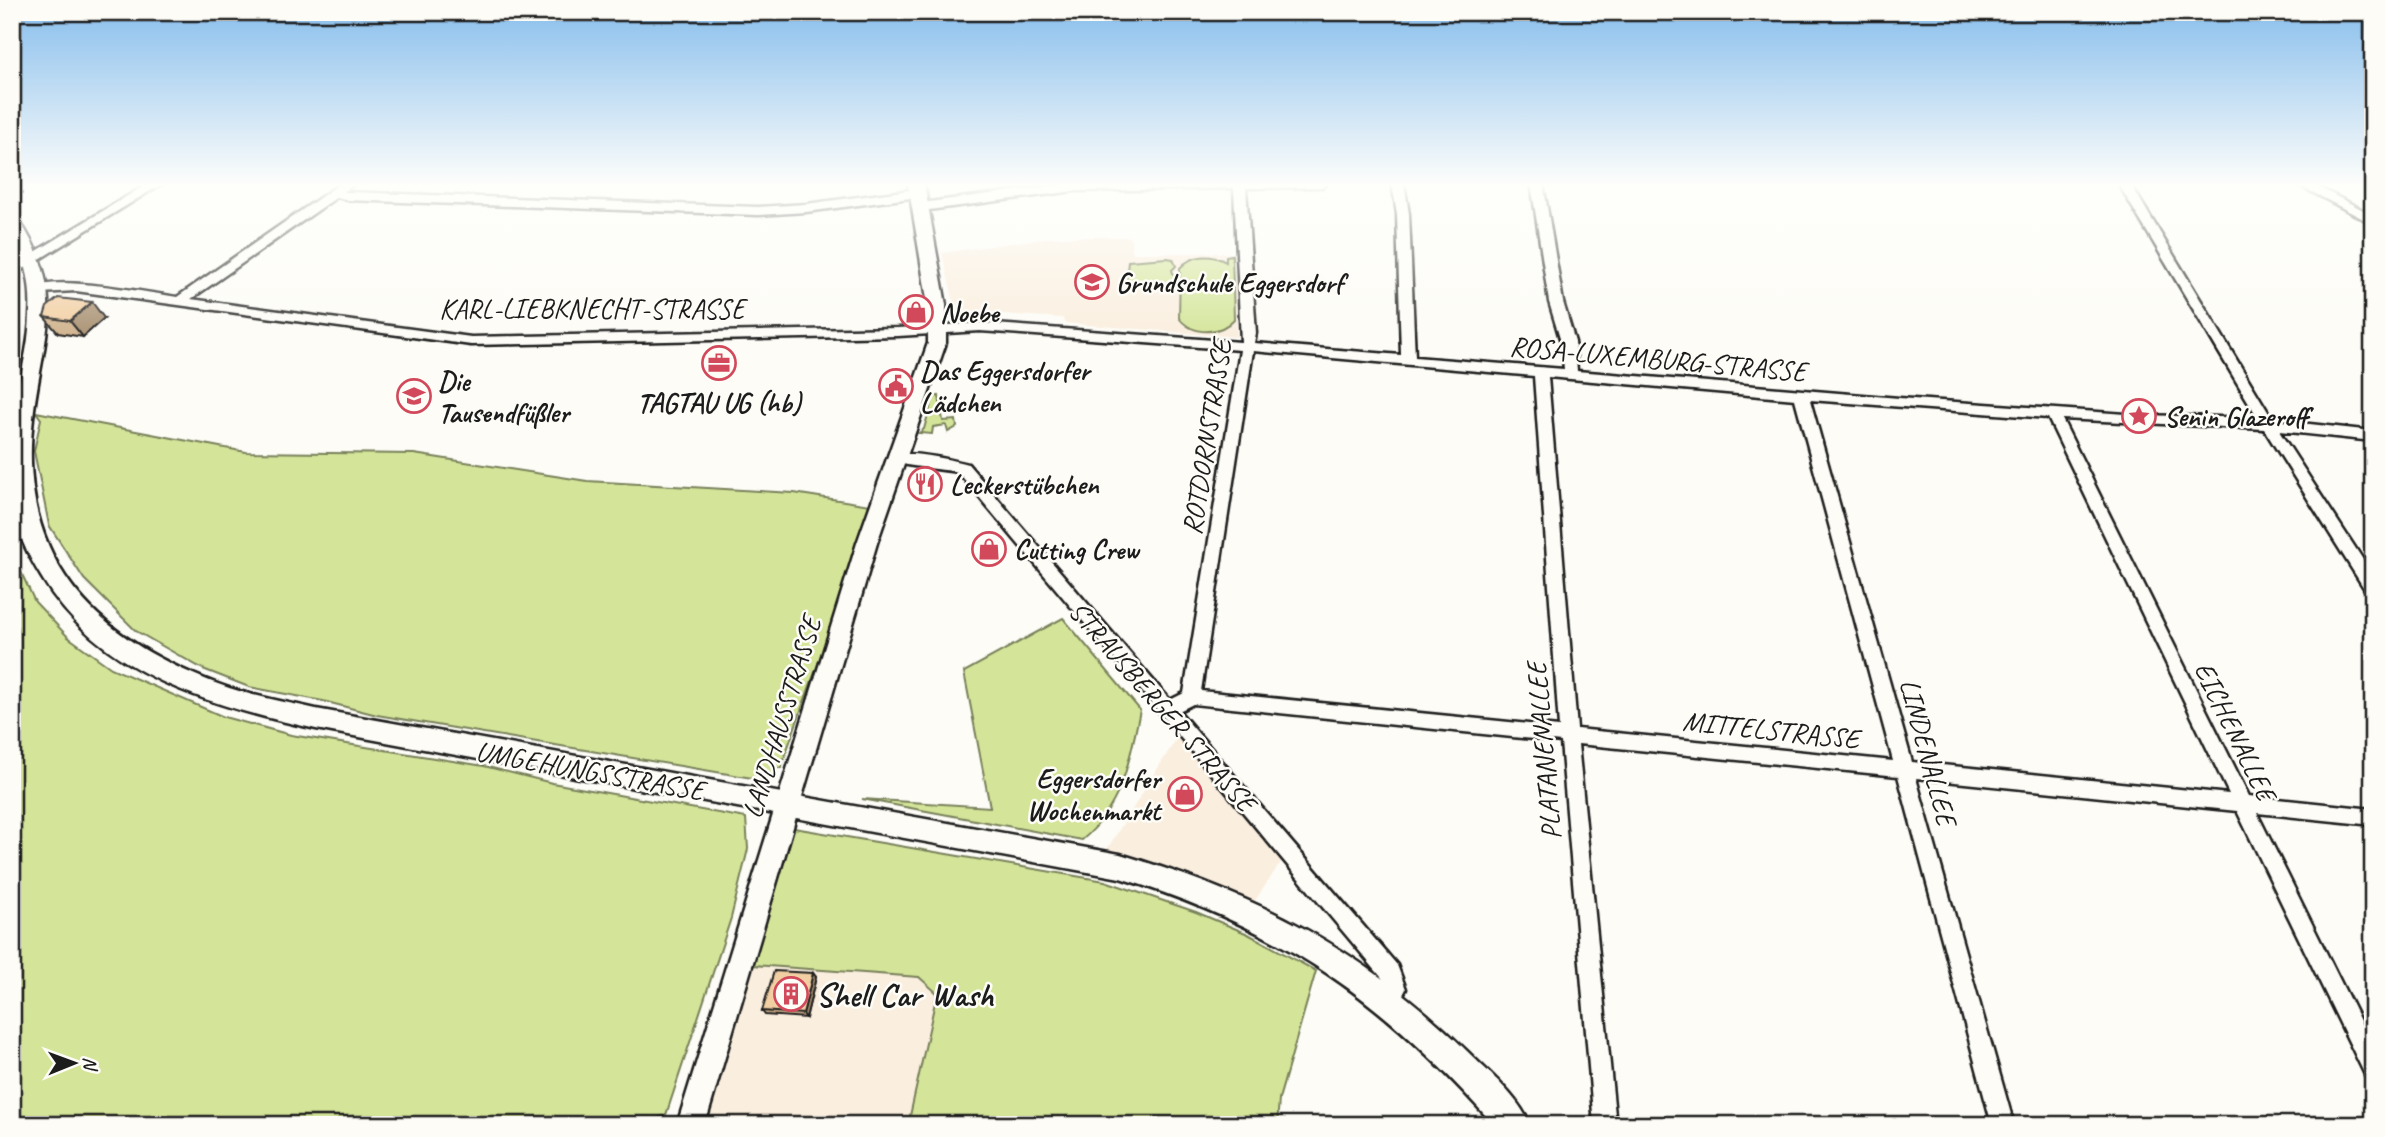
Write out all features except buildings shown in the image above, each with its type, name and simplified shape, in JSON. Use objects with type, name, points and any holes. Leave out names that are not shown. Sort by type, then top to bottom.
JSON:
[{"type":"main road","points":[[18,410],[39,326],[39,289],[34,259],[20,236]]},
{"type":"main road","name":"UMGEHUNGSSTRASSE","points":[[18,410],[17,481],[20,512],[38,560],[53,586],[98,631],[173,677],[214,693],[316,719],[1120,866],[1160,877],[1278,924],[1327,955]]},
{"type":"main road","name":"STRAUSBERGER STRASSE","points":[[1327,955],[1393,994],[1468,1071],[1515,1125]]},
{"type":"street","points":[[12,272],[71,236]]},
{"type":"street","points":[[179,301],[272,236]]},
{"type":"street","points":[[925,236],[939,330]]},
{"type":"street","name":"ROTDORNSTRASSE","points":[[1192,697],[1246,346],[1248,310],[1243,236]]},
{"type":"street","points":[[1404,236],[1408,360]]},
{"type":"street","points":[[1545,236],[1556,302],[1568,342],[1571,375]]},
{"type":"street","points":[[2156,236],[2269,426],[2373,589]]},
{"type":"street","name":"KARL-LIEBKNECHT-STRASSE","points":[[39,289],[60,286],[471,341],[939,330]]},
{"type":"street","name":"ROSA-LUXEMBURG-STRASSE","points":[[939,330],[991,328],[1246,346],[2053,415],[2140,421],[2206,419],[2373,436]]},
{"type":"street","name":"LANDHAUSSTRASSE","points":[[691,1125],[867,542],[932,362],[939,330]]},
{"type":"street","name":"PLATANENALLEE","points":[[1541,373],[1569,737],[1605,1125]]},
{"type":"street","name":"LINDENALLEE","points":[[1801,394],[2003,1125]]},
{"type":"street","name":"EICHENALLEE","points":[[2053,415],[2373,1070]]},
{"type":"street","name":"STRAUSBERGER STRASSE","points":[[896,459],[938,462],[963,468],[1390,972],[1393,994]]},
{"type":"street","points":[[1166,709],[1192,697]]},
{"type":"street","name":"MITTELSTRASSE","points":[[1192,697],[2373,817]]},
{"type":"shaded area","name":"Grundschule Eggersdorf","points":[[1054,237],[1130,237],[1133,253],[1234,253],[1237,337],[1065,323],[1062,318],[956,311],[942,253]]},
{"type":"shaded area","name":"Eggersdorfer Wochenmarkt","points":[[1180,733],[1283,859],[1254,902],[1104,854]]},
{"type":"shaded area","points":[[753,965],[919,977],[937,993],[908,1125],[704,1125]]},
{"type":"green space","points":[[1232,255],[1234,319],[1221,328],[1206,331],[1185,324],[1179,318],[1180,268],[1196,258],[1208,257],[1226,262],[1226,256]]},
{"type":"green space","points":[[1173,259],[1176,266],[1172,270],[1175,279],[1169,285],[1126,283],[1128,261]]},
{"type":"green space","points":[[939,396],[943,421],[956,420],[957,427],[948,432],[946,425],[933,427],[932,434],[919,433],[924,429],[933,397]]},
{"type":"green space","points":[[36,412],[246,452],[414,454],[587,481],[794,493],[870,505],[839,605],[781,768],[777,768],[770,777],[758,779],[377,715],[323,701],[249,687],[203,669],[136,631],[84,579],[49,525],[34,451],[41,419]]},
{"type":"green space","points":[[12,553],[35,602],[68,637],[111,668],[224,717],[291,735],[484,766],[552,783],[746,818],[748,849],[731,918],[666,1115],[638,1125],[12,1125]]},
{"type":"green space","points":[[1063,618],[1140,710],[1128,764],[1116,797],[1096,827],[1082,840],[862,799],[990,807],[964,672]]},
{"type":"green space","points":[[794,828],[1105,881],[1196,912],[1248,934],[1316,971],[1279,1099],[1277,1125],[908,1125],[937,993],[919,977],[753,965]]},
{"type":"place","name":"Grundschule Eggersdorf","points":[[1092,282]]},
{"type":"place","name":"Noebe","points":[[916,312]]},
{"type":"place","name":"TAGTAU UG (hb)","points":[[719,363]]},
{"type":"place","name":"Das Eggersdorfer Lädchen","points":[[896,386]]},
{"type":"place","name":"Die Tausendfüßler","points":[[414,396]]},
{"type":"place","name":"Senin Glazeroff","points":[[2139,416]]},
{"type":"place","name":"Leckerstübchen","points":[[925,484]]},
{"type":"place","name":"Cutting Crew","points":[[989,549]]},
{"type":"place","name":"Eggersdorfer Wochenmarkt","points":[[1185,794]]},
{"type":"place","name":"Shell Car Wash","points":[[791,994]]}]
